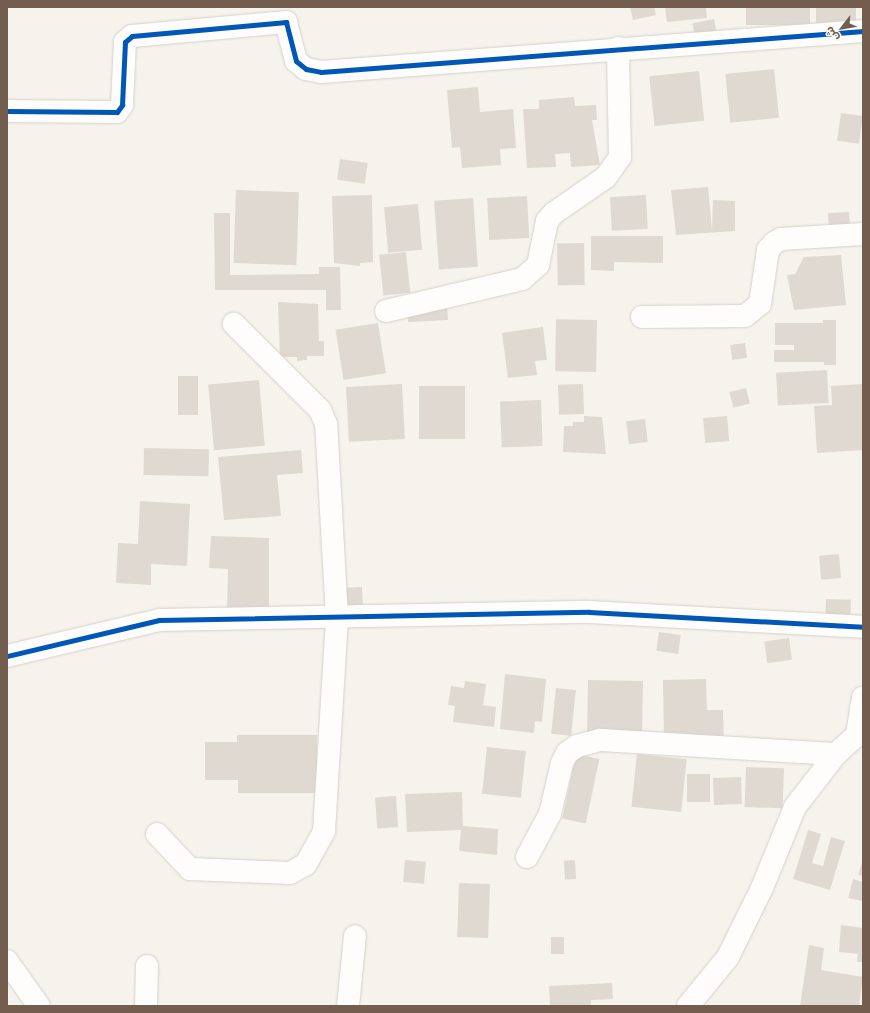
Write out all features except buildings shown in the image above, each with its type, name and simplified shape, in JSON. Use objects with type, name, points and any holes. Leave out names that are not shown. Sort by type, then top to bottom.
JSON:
[{"type":"street","points":[[7,111],[117,112],[122,105],[125,42],[132,36],[285,14],[296,61],[306,69],[321,72],[618,48],[863,31]]},
{"type":"street","points":[[386,311],[522,279],[538,265],[547,222],[554,213],[606,177],[620,157],[618,48]]},
{"type":"street","points":[[642,317],[745,316],[760,304],[768,250],[774,243],[781,239],[863,234]]},
{"type":"street","points":[[157,834],[190,869],[290,873],[306,864],[324,831],[337,618],[326,424],[320,410],[234,324]]},
{"type":"street","points":[[7,656],[159,620],[337,618],[589,612],[863,627]]},
{"type":"street","points":[[688,1006],[728,957],[762,888],[789,819],[836,754],[857,735],[863,697]]},
{"type":"street","points":[[527,857],[550,814],[562,763],[567,753],[577,746],[600,740],[836,754]]},
{"type":"street","points":[[348,1006],[355,936]]},
{"type":"street","points":[[7,961],[39,1006]]},
{"type":"street","points":[[146,1006],[147,966]]},
{"type":"cycle path","points":[[7,111],[117,112],[122,105],[125,42],[132,36],[286,22],[296,61],[306,69],[321,72],[863,31]]},
{"type":"cycle path","points":[[7,656],[159,620],[589,612],[863,627]]}]
